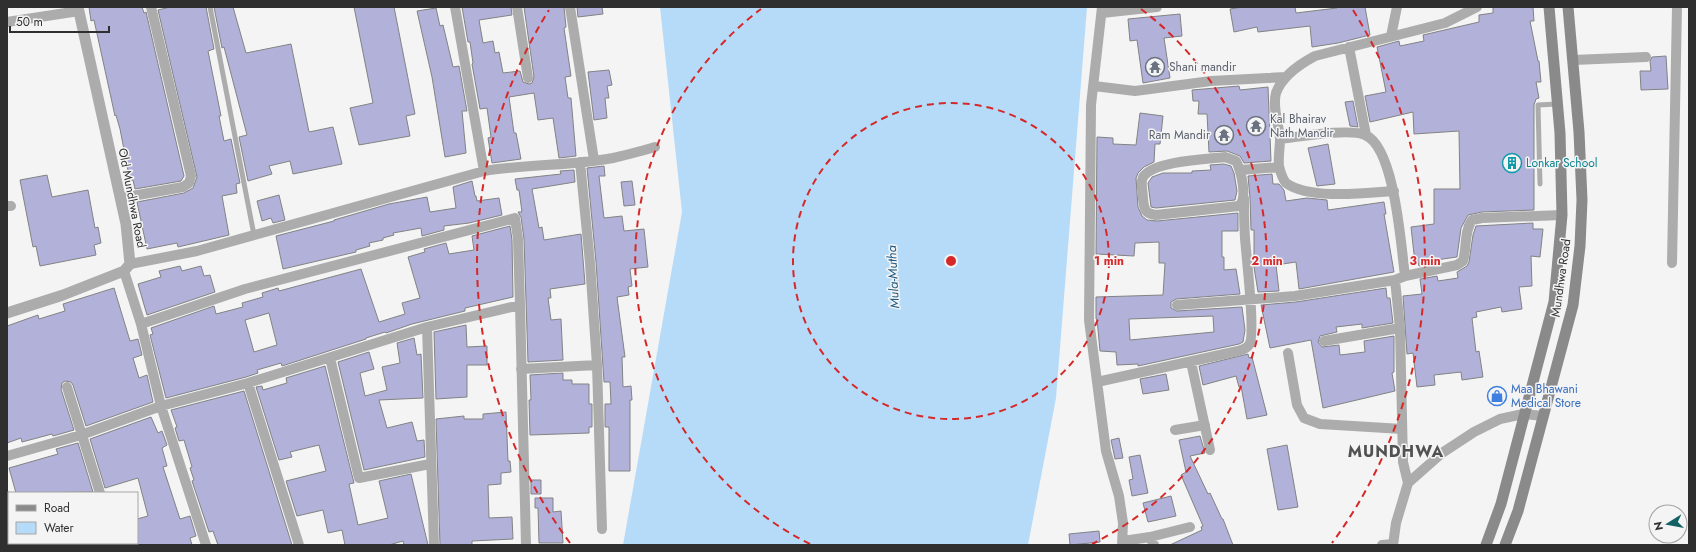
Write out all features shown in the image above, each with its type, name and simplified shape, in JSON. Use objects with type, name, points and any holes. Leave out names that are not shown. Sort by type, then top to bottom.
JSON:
[{"type":"main road","name":"Mundhwa Road","points":[[1486,545],[1501,504],[1523,414],[1554,302],[1562,215],[1560,133],[1549,7]]},
{"type":"main road","name":"Mundhwa Road","points":[[1505,545],[1518,510],[1573,305],[1580,246],[1582,200],[1579,132],[1568,7]]},
{"type":"street","points":[[121,198],[183,188],[189,183],[191,176],[150,7]]},
{"type":"street","points":[[455,7],[484,170]]},
{"type":"street","points":[[517,7],[528,78]]},
{"type":"street","points":[[570,7],[594,160]]},
{"type":"street","points":[[1157,7],[1102,10],[1091,120],[1089,320],[1106,451],[1119,496],[1122,516],[1122,543],[1152,541],[1190,527]]},
{"type":"street","points":[[1391,36],[1397,7]]},
{"type":"street","points":[[1394,191],[1327,195],[1292,186],[1284,181],[1279,167],[1280,139],[1275,106],[1277,93],[1286,77],[1300,64],[1315,56],[1445,23],[1477,7]]},
{"type":"street","points":[[1672,263],[1677,7]]},
{"type":"street","points":[[7,22],[79,9]]},
{"type":"street","name":"Old Mundhwa Road","points":[[79,9],[126,224],[127,268]]},
{"type":"street","points":[[1349,47],[1366,135]]},
{"type":"street","points":[[1573,60],[1646,57]]},
{"type":"street","points":[[1094,86],[1135,91],[1211,81],[1286,77]]},
{"type":"street","points":[[1280,139],[1351,132],[1366,135],[1377,146],[1388,171],[1394,191],[1405,276]]},
{"type":"street","points":[[7,313],[63,295],[127,268],[254,236],[484,170],[511,166],[580,162],[613,158],[655,147]]},
{"type":"street","points":[[1097,382],[1243,350],[1249,345],[1251,337],[1250,300],[1245,237],[1244,198],[1241,170],[1236,161],[1225,157],[1165,165],[1151,169],[1143,177],[1142,186],[1144,209],[1149,214],[1156,215],[1233,208],[1242,203],[1244,198]]},
{"type":"street","points":[[580,162],[590,263],[596,365],[602,529]]},
{"type":"street","points":[[1241,170],[1279,167]]},
{"type":"street","points":[[1177,305],[1295,296],[1395,280],[1405,276],[1457,265],[1463,261],[1466,252],[1467,227],[1472,220],[1482,218],[1562,215]]},
{"type":"street","points":[[141,324],[245,289],[515,218],[518,239],[520,305],[524,545]]},
{"type":"street","points":[[127,268],[161,406],[206,545]]},
{"type":"street","points":[[1382,545],[1393,544],[1396,523],[1408,484],[1403,462],[1400,328],[1395,280]]},
{"type":"street","points":[[7,456],[81,435],[161,406],[248,383],[427,327],[520,305]]},
{"type":"street","points":[[427,327],[430,464],[434,545]]},
{"type":"street","points":[[1324,341],[1400,328]]},
{"type":"street","points":[[1288,353],[1297,405],[1304,418],[1320,424],[1402,429]]},
{"type":"street","points":[[330,358],[359,478],[430,464]]},
{"type":"street","points":[[1190,362],[1210,450]]},
{"type":"street","points":[[521,369],[596,365]]},
{"type":"street","points":[[248,383],[299,545]]},
{"type":"street","points":[[67,387],[100,492]]},
{"type":"street","points":[[1408,484],[1442,453],[1474,432],[1500,419],[1523,414],[1543,416]]},
{"type":"street","points":[[1175,430],[1205,425]]},
{"type":"lane","points":[[210,7],[254,236]]},
{"type":"lane","points":[[1540,184],[1538,105],[1557,104]]},
{"type":"water","name":"Mula-Mutha","points":[[660,7],[1087,7],[1056,398],[1028,545],[623,545],[682,212]]},
{"type":"building","points":[[89,7],[142,7],[144,13],[146,12],[184,176],[181,181],[135,189],[133,180],[130,181],[120,129],[116,115],[115,116],[94,20],[91,21]]},
{"type":"building","points":[[170,7],[206,7],[214,49],[208,51],[221,116],[219,116],[224,141],[231,139],[240,183],[236,184],[237,193],[222,196],[229,235],[178,247],[177,243],[147,249],[137,202],[184,193],[193,188],[197,177],[158,10]]},
{"type":"building","points":[[214,7],[233,7],[246,53],[291,44],[309,132],[333,127],[342,164],[293,174],[290,161],[269,166],[272,174],[248,181],[239,137],[247,135],[224,47],[222,48]]},
{"type":"building","points":[[354,7],[394,7],[415,114],[406,116],[410,136],[359,145],[350,108],[373,103]]},
{"type":"building","points":[[462,7],[511,7],[512,15],[479,20],[483,43],[493,41],[495,53],[499,52],[503,73],[520,71],[523,82],[529,84],[532,83],[534,77],[524,7],[564,7],[566,27],[564,28],[571,76],[565,77],[568,98],[571,98],[576,156],[559,158],[553,118],[538,120],[534,93],[509,97],[514,133],[516,133],[521,159],[492,163],[488,138],[491,137],[487,108],[480,109],[472,64],[470,42],[468,42]]},
{"type":"building","points":[[577,7],[602,7],[603,14],[578,17]]},
{"type":"building","points":[[1243,7],[1295,7],[1296,13],[1337,8],[1336,7],[1365,7],[1370,35],[1338,43],[1312,47],[1310,26],[1258,32],[1257,27],[1234,32],[1230,9]]},
{"type":"building","points":[[1493,7],[1533,7],[1534,21],[1530,21],[1539,61],[1541,82],[1536,82],[1539,98],[1536,99],[1534,105],[1534,210],[1482,212],[1468,215],[1461,228],[1457,257],[1436,260],[1436,263],[1419,266],[1418,262],[1415,263],[1411,227],[1434,224],[1434,189],[1460,189],[1459,131],[1414,134],[1413,112],[1370,122],[1365,96],[1386,92],[1377,47],[1399,41],[1400,46],[1424,41],[1423,35],[1479,22],[1479,15],[1493,13]]},
{"type":"building","points":[[436,8],[440,26],[443,25],[453,67],[459,66],[467,111],[462,111],[466,153],[445,157],[432,77],[417,11]]},
{"type":"building","points":[[1180,14],[1182,36],[1164,38],[1170,78],[1143,83],[1137,40],[1130,41],[1128,19]]},
{"type":"building","points":[[1666,56],[1668,89],[1641,90],[1640,71],[1651,71],[1650,61],[1652,57]]},
{"type":"building","points":[[609,70],[612,85],[607,86],[609,98],[605,98],[607,118],[594,120],[588,72]]},
{"type":"building","points":[[1239,86],[1240,90],[1268,87],[1271,161],[1244,163],[1240,156],[1227,151],[1209,152],[1207,114],[1198,114],[1199,101],[1193,101],[1192,90]]},
{"type":"building","points":[[1353,101],[1358,127],[1350,126],[1345,102]]},
{"type":"building","points":[[1140,113],[1163,116],[1160,144],[1155,144],[1154,162],[1144,167],[1138,173],[1136,178],[1138,207],[1142,216],[1147,220],[1157,221],[1238,213],[1238,231],[1222,231],[1222,257],[1224,257],[1224,270],[1236,269],[1240,294],[1176,299],[1171,302],[1171,308],[1177,311],[1242,307],[1245,330],[1243,342],[1138,366],[1138,364],[1117,365],[1116,352],[1100,351],[1096,319],[1096,297],[1163,295],[1165,263],[1159,263],[1159,242],[1135,243],[1134,256],[1096,254],[1097,137],[1113,138],[1113,144],[1136,145]],"holes":[[[1213,316],[1214,332],[1130,340],[1129,319]]]},
{"type":"building","points":[[1328,144],[1335,184],[1317,186],[1308,148]]},
{"type":"building","points":[[1224,164],[1231,166],[1234,173],[1237,191],[1235,200],[1156,208],[1151,207],[1148,183],[1152,177],[1163,173],[1192,173],[1192,171],[1211,170],[1210,165]]},
{"type":"building","points":[[604,166],[605,176],[599,176],[604,218],[622,216],[624,231],[644,229],[648,267],[630,269],[632,286],[628,287],[629,295],[617,297],[625,357],[622,357],[623,387],[631,386],[630,471],[609,471],[609,427],[605,427],[605,404],[611,404],[610,382],[604,382],[596,262],[587,168]]},
{"type":"building","points":[[574,170],[575,182],[532,189],[539,228],[542,227],[544,240],[581,234],[585,284],[550,289],[551,298],[548,298],[551,320],[561,319],[563,360],[528,362],[524,239],[521,217],[518,212],[522,212],[519,190],[517,190],[515,179],[561,174],[560,171]]},
{"type":"building","points":[[1272,174],[1273,184],[1279,184],[1284,190],[1286,201],[1307,198],[1327,200],[1328,210],[1384,202],[1386,214],[1384,214],[1394,272],[1299,289],[1296,262],[1276,265],[1279,291],[1258,292],[1254,267],[1254,230],[1251,230],[1248,176]]},
{"type":"building","points":[[47,175],[52,197],[88,190],[95,228],[98,227],[101,243],[94,245],[96,255],[40,266],[36,246],[33,247],[20,180]]},
{"type":"building","points":[[472,181],[477,201],[499,198],[502,215],[469,223],[444,226],[444,230],[422,236],[421,228],[393,233],[394,235],[383,238],[383,240],[369,243],[370,246],[356,250],[356,252],[283,269],[276,236],[334,221],[389,204],[427,197],[430,212],[456,208],[453,187]]},
{"type":"building","points":[[632,181],[635,205],[624,206],[621,182]]},
{"type":"building","points":[[279,195],[285,220],[273,223],[271,218],[262,221],[257,201]]},
{"type":"building","points":[[1533,223],[1533,229],[1543,229],[1540,257],[1531,256],[1532,286],[1519,287],[1522,309],[1502,312],[1501,307],[1476,312],[1477,317],[1472,318],[1476,352],[1479,351],[1483,377],[1462,380],[1461,372],[1434,375],[1435,385],[1417,387],[1413,353],[1407,354],[1403,296],[1422,294],[1420,279],[1437,276],[1438,281],[1458,278],[1457,272],[1467,266],[1469,262],[1473,235],[1476,226]]},
{"type":"building","points":[[510,226],[512,240],[513,297],[465,308],[465,311],[412,324],[386,333],[385,332],[282,366],[281,363],[257,370],[258,373],[246,377],[166,398],[150,335],[153,334],[151,328],[214,306],[216,314],[243,307],[242,303],[263,297],[262,293],[278,288],[279,291],[361,269],[379,322],[405,314],[402,303],[420,298],[408,257],[425,252],[424,249],[446,243],[449,254],[474,250],[472,236]],"holes":[[[269,313],[277,345],[254,352],[245,320]]]},
{"type":"building","points":[[180,266],[182,271],[201,266],[204,276],[210,275],[215,292],[147,315],[138,284],[161,277],[159,271]]},
{"type":"building","points":[[114,288],[130,341],[138,339],[142,355],[133,358],[139,378],[147,375],[153,402],[86,426],[73,385],[71,382],[65,381],[62,383],[61,389],[74,430],[22,442],[21,438],[7,443],[7,326],[38,315],[39,319],[65,311],[63,304]]},
{"type":"building","points":[[1386,288],[1387,298],[1390,298],[1393,323],[1362,328],[1362,324],[1336,327],[1337,332],[1320,336],[1318,342],[1322,347],[1339,345],[1340,355],[1365,352],[1364,341],[1394,336],[1394,372],[1392,373],[1395,391],[1323,408],[1311,340],[1270,348],[1261,305],[1296,302]]},
{"type":"building","points":[[466,325],[467,347],[487,346],[487,365],[467,365],[467,397],[436,399],[434,332]]},
{"type":"building","points":[[414,338],[417,355],[421,354],[423,398],[379,400],[387,428],[412,422],[417,441],[424,440],[425,457],[364,470],[338,362],[369,352],[374,369],[360,373],[365,396],[387,390],[382,367],[400,363],[397,343]]},
{"type":"building","points":[[1248,354],[1249,358],[1252,357],[1267,415],[1247,419],[1241,386],[1239,387],[1236,376],[1203,385],[1199,366]]},
{"type":"building","points":[[325,366],[354,483],[349,484],[358,525],[388,518],[379,481],[411,474],[428,545],[404,545],[403,541],[389,545],[345,545],[342,530],[328,533],[323,510],[297,516],[286,481],[326,471],[319,445],[290,452],[292,457],[279,460],[256,387],[262,386],[263,390],[287,383],[286,378]]},
{"type":"building","points":[[563,373],[563,380],[572,380],[572,384],[589,384],[589,404],[592,404],[592,427],[589,427],[589,433],[530,435],[530,375]]},
{"type":"building","points":[[1166,374],[1169,390],[1143,394],[1140,379]]},
{"type":"building","points":[[244,391],[292,545],[218,545],[213,531],[209,532],[192,481],[194,480],[190,468],[192,467],[184,440],[179,441],[175,428],[177,427],[171,410]]},
{"type":"building","points":[[506,412],[508,461],[510,461],[511,472],[501,473],[501,484],[488,485],[489,518],[512,517],[513,539],[472,541],[472,545],[440,545],[436,419],[464,416],[464,419],[483,419],[483,414]]},
{"type":"building","points":[[151,417],[158,433],[162,431],[167,445],[162,448],[167,466],[163,467],[180,519],[190,516],[196,536],[190,538],[192,545],[137,545],[138,519],[148,516],[138,478],[105,488],[90,439]]},
{"type":"building","points":[[1200,436],[1205,453],[1190,456],[1208,494],[1210,493],[1223,519],[1233,545],[1170,545],[1202,530],[1201,527],[1203,526],[1181,475],[1186,472],[1179,440]]},
{"type":"building","points":[[1119,438],[1123,458],[1115,459],[1111,440]]},
{"type":"building","points":[[78,443],[93,492],[16,492],[9,468],[58,454],[56,449]]},
{"type":"building","points":[[1287,445],[1298,507],[1278,510],[1267,449]]},
{"type":"building","points":[[1140,455],[1148,493],[1132,496],[1129,480],[1133,479],[1129,457]]},
{"type":"building","points":[[531,480],[541,480],[541,494],[531,494]]},
{"type":"building","points":[[1171,496],[1176,516],[1148,522],[1143,503]]},
{"type":"building","points":[[535,498],[553,498],[553,512],[561,511],[563,543],[539,543],[538,508],[535,508]]},
{"type":"building","points":[[1099,531],[1100,542],[1070,545],[1069,534]]},
{"type":"place","name":"Shani mandir","points":[[1155,67]]},
{"type":"place","name":"Kal Bhairav Nath Mandir","points":[[1256,126]]},
{"type":"place","name":"Ram Mandir","points":[[1224,135]]},
{"type":"place","name":"Lonkar School","points":[[1512,163]]},
{"type":"place","name":"Maa Bhawani Medical Store","points":[[1497,396]]},
{"type":"district","name":"MUNDHWA","points":[[1396,451]]}]
